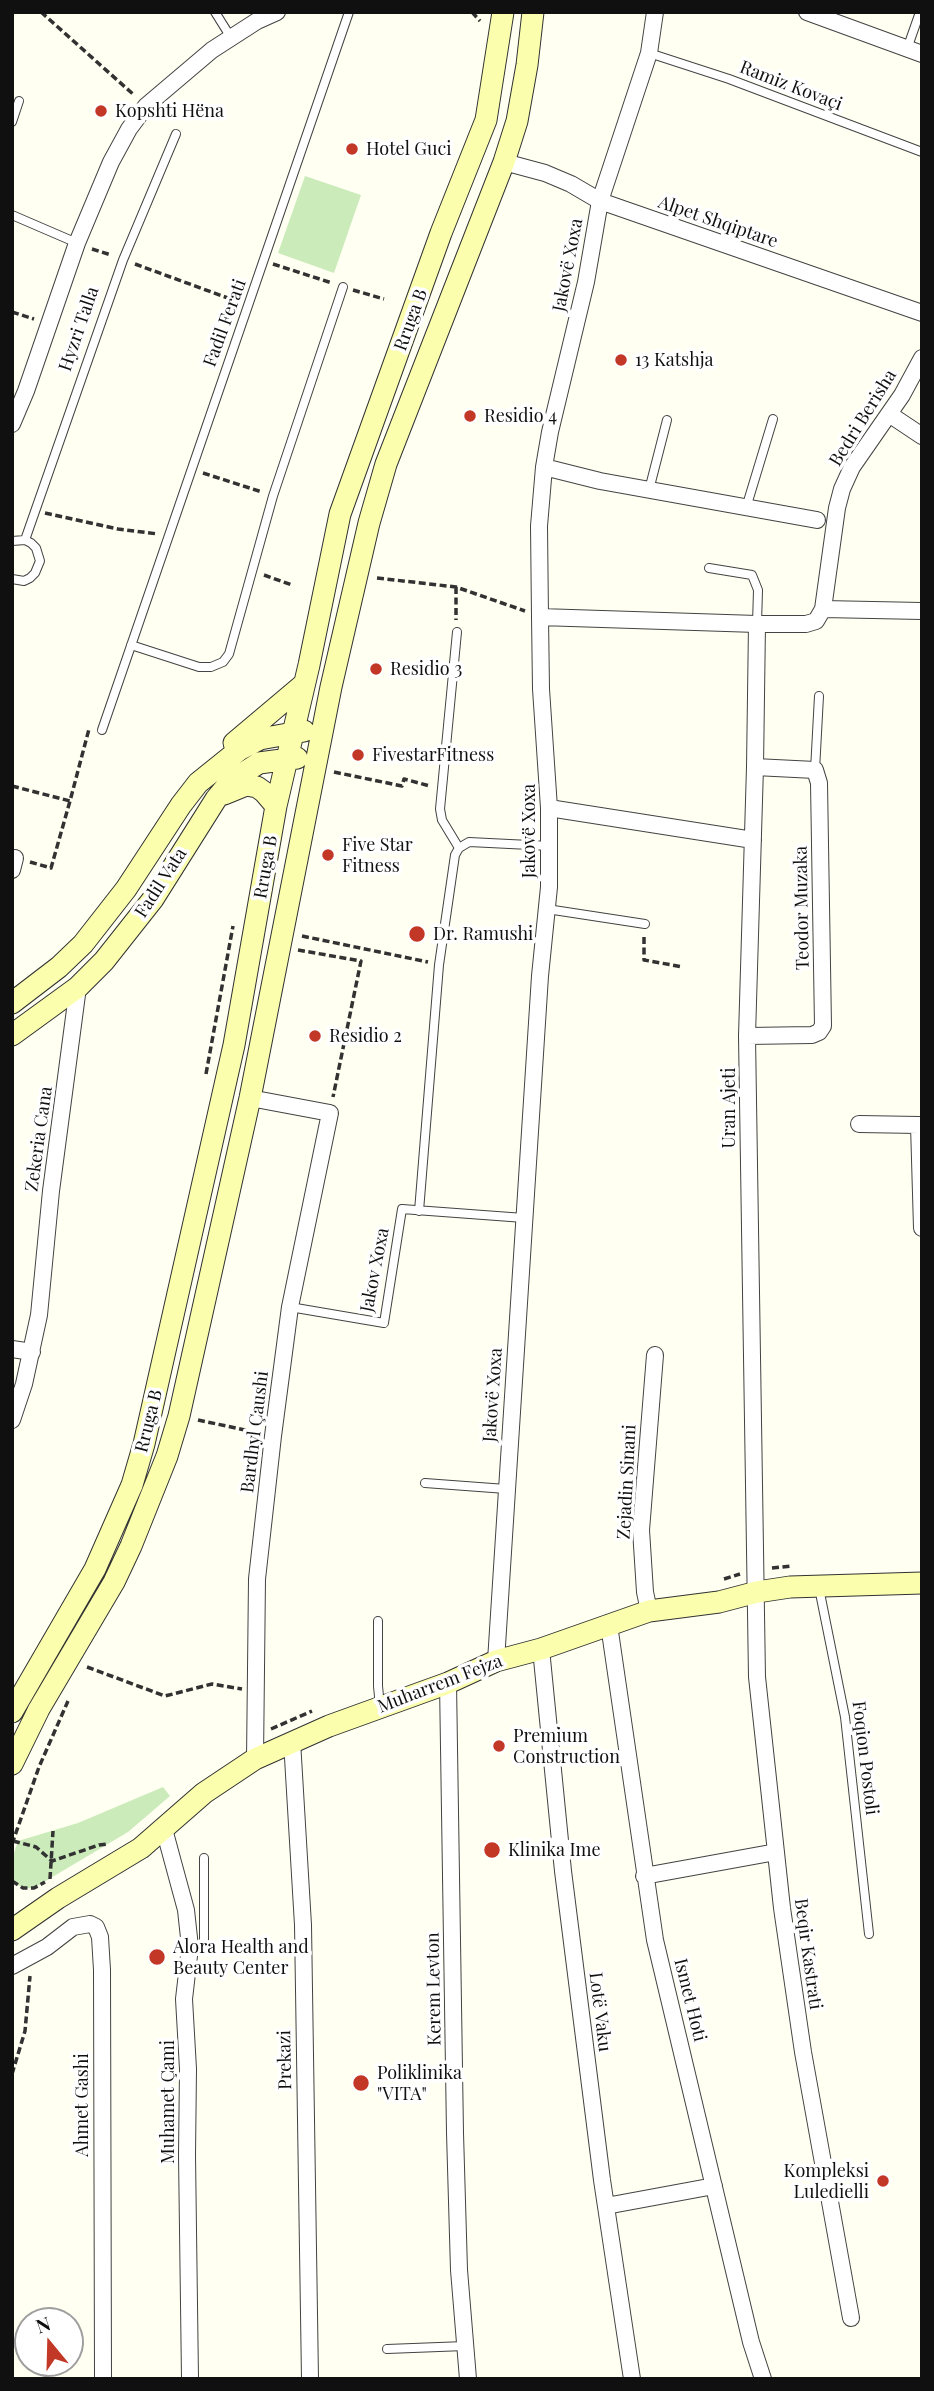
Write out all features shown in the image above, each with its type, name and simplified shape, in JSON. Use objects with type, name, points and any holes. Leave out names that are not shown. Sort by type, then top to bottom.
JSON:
[{"type":"main road","name":"Rruga B","points":[[12,1764],[39,1709],[114,1581],[150,1500],[179,1416],[250,1098],[316,762],[357,576],[386,464],[504,162],[517,121],[533,12]]},
{"type":"main road","name":"Rruga B","points":[[12,1712],[95,1569],[132,1485],[154,1405],[234,1045],[276,806],[340,514],[486,120],[495,16]]},
{"type":"main road","points":[[198,783],[216,758],[304,684]]},
{"type":"main road","name":"Fadil Vata","points":[[12,1003],[59,967],[83,944],[126,889],[198,783],[239,750],[260,739],[323,729]]},
{"type":"main road","name":"Fadil Vata","points":[[12,1035],[78,987],[104,961],[145,910],[216,799],[244,771],[260,763],[286,760],[316,762]]},
{"type":"main road","points":[[216,799],[246,785],[257,787],[276,806]]},
{"type":"main road","name":"Muharrem Fejza","points":[[12,1930],[58,1898],[141,1848],[204,1793],[255,1759],[292,1741],[448,1683],[496,1661],[541,1649],[649,1611],[719,1602],[790,1587],[922,1583]]},
{"type":"street","name":"Hyzri Talla","points":[[12,424],[77,243],[111,162],[129,129],[146,106],[193,64],[230,36],[276,12]]},
{"type":"street","name":"Jakovë Xoxa","points":[[496,1661],[550,846],[541,689],[539,526],[544,467],[586,282],[600,201],[649,53],[655,12]]},
{"type":"street","points":[[807,12],[914,52]]},
{"type":"street","name":"Alpet Shqiptare","points":[[504,162],[554,177],[600,201],[922,313]]},
{"type":"street","name":"Bedri Berisha","points":[[819,615],[842,489],[852,467],[902,395],[922,358]]},
{"type":"street","points":[[889,414],[922,436]]},
{"type":"street","points":[[544,467],[572,475],[817,520]]},
{"type":"street","points":[[540,617],[806,624],[819,615],[922,611]]},
{"type":"street","name":"Uran Ajeti","points":[[757,624],[747,1036],[757,1592]]},
{"type":"street","points":[[755,767],[815,770]]},
{"type":"street","name":"Teodor Muzaka","points":[[747,1036],[812,1035],[819,1032],[823,1026],[820,798],[815,770]]},
{"type":"street","points":[[549,808],[753,840]]},
{"type":"street","name":"Zekeria Cana","points":[[12,1420],[32,1352],[39,1315],[51,1191],[78,987]]},
{"type":"street","points":[[250,1098],[330,1113]]},
{"type":"street","name":"Bardhyl Çaushi","points":[[255,1759],[257,1579],[273,1436],[290,1307],[330,1113]]},
{"type":"street","points":[[859,1124],[919,1125],[922,1228]]},
{"type":"street","points":[[12,1349],[32,1352]]},
{"type":"street","name":"Zejadin Sinani","points":[[649,1611],[645,1592],[641,1530],[655,1355]]},
{"type":"street","name":"Beqir Kastrati","points":[[757,1592],[757,1677],[776,1852],[803,2052],[851,2318]]},
{"type":"street","name":"Ismet Hoti","points":[[609,1625],[655,1940],[751,2342],[763,2379]]},
{"type":"street","name":"Lotë Vaku","points":[[541,1649],[563,1871],[606,2206],[632,2379]]},
{"type":"street","name":"Kerem Levton","points":[[448,1683],[455,2133],[459,2270],[468,2379]]},
{"type":"street","name":"Prekazi","points":[[292,1741],[303,1925],[310,2379]]},
{"type":"street","name":"Muhamet Çami","points":[[164,1829],[187,1910],[190,1947],[184,1999],[188,2069],[190,2379]]},
{"type":"street","points":[[644,1876],[776,1852]]},
{"type":"street","name":"Ahmet Gashi","points":[[12,1966],[47,1947],[73,1927],[90,1924],[96,1927],[100,1937],[103,2379]]},
{"type":"street","points":[[606,2206],[714,2186]]},
{"type":"lane","points":[[215,12],[230,36]]},
{"type":"lane","name":"Fadil Ferati","points":[[102,730],[349,12]]},
{"type":"lane","points":[[914,52],[919,12]]},
{"type":"lane","name":"Ramiz Kovaçi","points":[[649,53],[729,79],[922,152]]},
{"type":"lane","points":[[12,122],[19,101]]},
{"type":"lane","name":"Hyzri Talla","points":[[25,540],[123,260],[176,134]]},
{"type":"lane","points":[[12,215],[77,243]]},
{"type":"lane","points":[[131,645],[199,667],[211,667],[223,662],[229,654],[273,496],[343,287]]},
{"type":"lane","points":[[649,489],[667,419]]},
{"type":"lane","points":[[746,508],[773,419]]},
{"type":"lane","points":[[12,541],[25,540],[36,548],[39,554],[39,568],[30,578],[12,579]]},
{"type":"lane","name":"Uran Ajeti","points":[[709,569],[746,572],[752,575],[758,590],[757,624]]},
{"type":"lane","points":[[457,632],[440,809],[442,820],[459,848]]},
{"type":"lane","points":[[815,770],[819,696]]},
{"type":"lane","points":[[524,1218],[419,1211],[439,965],[455,855],[459,848],[469,842],[550,846]]},
{"type":"lane","points":[[547,909],[645,924]]},
{"type":"lane","name":"Jakov Xoxa","points":[[290,1307],[384,1323],[402,1209],[419,1211]]},
{"type":"lane","points":[[425,1483],[506,1489]]},
{"type":"lane","name":"Foqion Postoli","points":[[819,1587],[845,1717],[869,1934]]},
{"type":"lane","points":[[378,1620],[380,1707]]},
{"type":"lane","points":[[190,1947],[204,1950],[204,1858]]},
{"type":"lane","points":[[387,2349],[465,2346]]},
{"type":"path","points":[[41,12],[138,98]]},
{"type":"path","points":[[472,12],[495,16]]},
{"type":"path","points":[[77,243],[248,305]]},
{"type":"path","points":[[264,261],[384,299]]},
{"type":"path","points":[[12,312],[36,320]]},
{"type":"path","points":[[191,469],[273,496]]},
{"type":"path","points":[[36,511],[138,532],[168,533]]},
{"type":"path","points":[[251,570],[292,584]]},
{"type":"path","points":[[357,576],[456,587],[540,617]]},
{"type":"path","points":[[456,587],[457,632]]},
{"type":"path","points":[[14,864],[51,868],[90,726],[102,730]]},
{"type":"path","points":[[316,762],[402,786],[404,779],[433,786]]},
{"type":"path","points":[[12,786],[70,801]]},
{"type":"path","points":[[204,1081],[234,924]]},
{"type":"path","points":[[645,924],[644,960],[683,967]]},
{"type":"path","points":[[281,939],[439,965]]},
{"type":"path","points":[[281,939],[360,961],[330,1113]]},
{"type":"path","points":[[179,1416],[273,1436]]},
{"type":"path","points":[[87,1667],[165,1696],[212,1684],[255,1691]]},
{"type":"path","points":[[50,1879],[53,1831]]},
{"type":"path","points":[[96,1851],[117,1838]]},
{"type":"path","points":[[13,1842],[36,1847],[52,1861]]},
{"type":"path","points":[[52,1861],[107,1844]]},
{"type":"path","points":[[12,1881],[23,1888],[34,1888],[61,1872]]},
{"type":"path","points":[[12,2074],[25,2031]]},
{"type":"path","points":[[12,2346],[12,2355]]},
{"type":"green space","points":[[305,176],[361,195],[334,273],[278,253]]},
{"type":"green space","points":[[163,1787],[170,1796],[128,1832],[34,1888],[23,1888],[12,1881],[12,1859],[18,1841],[78,1823]]},
{"type":"place","name":"Kopshti Hëna","points":[[101,111]]},
{"type":"place","name":"Hotel Guci","points":[[352,149]]},
{"type":"place","name":"13 Katshja","points":[[621,360]]},
{"type":"place","name":"Residio 4","points":[[470,416]]},
{"type":"place","name":"Residio 3","points":[[376,669]]},
{"type":"place","name":"FivestarFitness","points":[[358,755]]},
{"type":"place","name":"Five Star Fitness","points":[[328,855]]},
{"type":"place","name":"Dr. Ramushi","points":[[417,934]]},
{"type":"place","name":"Residio 2","points":[[315,1036]]},
{"type":"place","name":"Premium Construction","points":[[499,1746]]},
{"type":"place","name":"Klinika Ime","points":[[492,1850]]},
{"type":"place","name":"Alora Health and Beauty Center","points":[[157,1957]]},
{"type":"place","name":"Poliklinika \"VITA\"","points":[[361,2083]]},
{"type":"place","name":"Kompleksi Luledielli","points":[[883,2181]]}]
